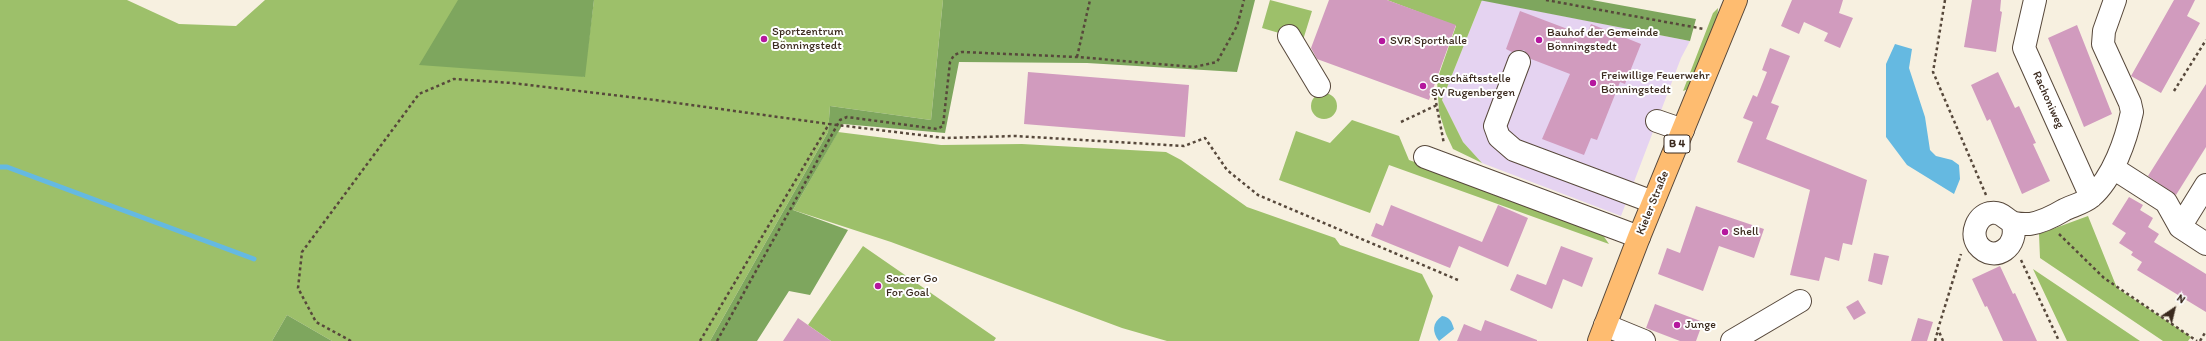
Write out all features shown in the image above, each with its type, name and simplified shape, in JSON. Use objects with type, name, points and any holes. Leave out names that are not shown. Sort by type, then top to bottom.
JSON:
[{"type":"main road","name":"Kieler Straße","points":[[1602,333],[1639,236],[1736,0]]},
{"type":"street","name":"Rachoniweg","points":[[2035,0],[2024,48],[2091,197]]},
{"type":"street","points":[[2012,222],[2014,233],[2010,245],[2001,252],[1989,252],[1979,245],[1974,233],[1978,221],[1989,214],[2002,214],[2012,222],[2029,224],[2051,217],[2091,197],[2113,168],[2132,112],[2130,103],[2104,44],[2104,31],[2115,0]]},
{"type":"street","points":[[1289,36],[1319,86]]},
{"type":"street","points":[[1519,62],[1495,126],[1499,137],[1514,150],[1653,202]]},
{"type":"street","points":[[1657,121],[1683,130]]},
{"type":"street","points":[[1425,157],[1639,236]]},
{"type":"street","points":[[2113,168],[2166,202],[2180,227],[2206,244]]},
{"type":"street","points":[[2180,227],[2206,185]]},
{"type":"street","points":[[1732,341],[1800,300]]},
{"type":"street","points":[[1602,333],[1644,341]]},
{"type":"path","points":[[1078,57],[1090,0]]},
{"type":"path","points":[[717,341],[836,124],[847,117],[937,129],[943,126],[950,62],[954,55],[962,52],[1078,57],[1194,67],[1217,62],[1237,26],[1244,0]]},
{"type":"path","points":[[1546,0],[1705,29]]},
{"type":"path","points":[[1945,0],[1933,72],[1988,199],[1989,214]]},
{"type":"path","points":[[2174,91],[2206,40]]},
{"type":"path","points":[[351,341],[316,322],[298,288],[302,252],[419,94],[454,79],[512,83],[655,100],[945,138],[1015,136],[1184,146],[1206,138],[1227,170],[1258,195],[1458,280]]},
{"type":"path","points":[[1436,97],[1442,139],[1446,150]]},
{"type":"path","points":[[1401,122],[1437,105]]},
{"type":"path","points":[[700,341],[829,124]]},
{"type":"path","points":[[2051,217],[2058,233],[2104,278],[2198,341],[2206,331]]},
{"type":"path","points":[[1935,341],[1963,245],[1976,239]]},
{"type":"path","points":[[2010,245],[2018,254],[2059,341]]},
{"type":"path","points":[[1938,329],[1943,341]]},
{"type":"shaded area","points":[[1482,0],[1690,41],[1681,58],[1621,216],[1482,163],[1463,142],[1442,100]]},
{"type":"green space","points":[[0,0],[127,0],[179,24],[236,26],[265,0],[458,0],[584,77],[594,0],[943,0],[931,120],[830,106],[828,132],[710,341],[332,341],[287,315],[272,341],[0,341]]},
{"type":"green space","points":[[458,0],[594,0],[585,77],[419,65]]},
{"type":"green space","points":[[943,0],[1255,0],[1237,72],[1087,63],[959,62],[945,133],[843,124],[793,210],[848,230],[810,295],[789,291],[757,341],[710,341],[828,132],[830,106],[931,120]]},
{"type":"green space","points":[[1270,0],[1312,11],[1303,40],[1262,28]]},
{"type":"green space","points":[[1387,0],[1482,0],[1442,100],[1463,142],[1482,163],[1453,149],[1446,134],[1439,112],[1437,80],[1456,26]]},
{"type":"green space","points":[[1479,0],[1592,0],[1696,19],[1690,41]]},
{"type":"green space","points":[[1718,8],[1717,24],[1694,87],[1683,91],[1713,13]]},
{"type":"green space","points":[[1324,93],[1333,97],[1337,106],[1333,115],[1324,119],[1315,115],[1311,106],[1315,97]]},
{"type":"green space","points":[[1352,120],[1399,136],[1409,160],[1596,225],[1609,244],[1389,165],[1370,213],[1279,180],[1296,131],[1330,143]]},
{"type":"green space","points":[[838,132],[941,145],[1022,144],[1166,152],[1181,160],[1247,207],[1335,238],[1340,245],[1422,274],[1433,296],[1419,341],[1167,341],[1122,328],[891,242],[793,210]]},
{"type":"green space","points":[[2088,216],[2117,288],[2191,337],[2188,341],[2163,341],[2040,258],[2039,234]]},
{"type":"green space","name":"Soccer Go For Goal","points":[[863,246],[996,338],[994,341],[831,341],[808,325]]},
{"type":"green space","points":[[2033,269],[2140,341],[2067,341]]},
{"type":"green space","points":[[287,315],[332,341],[272,341]]},
{"type":"water","points":[[1895,44],[1912,49],[1909,68],[1925,117],[1930,150],[1936,156],[1952,160],[1959,165],[1960,179],[1954,194],[1907,165],[1886,137],[1886,64]]},
{"type":"water","points":[[1442,316],[1447,317],[1450,320],[1454,329],[1439,341],[1435,334],[1434,328],[1436,322]]},
{"type":"building","name":"SVR Sporthalle","points":[[1329,0],[1387,0],[1456,25],[1429,100],[1317,59],[1311,48]]},
{"type":"building","points":[[1792,0],[1843,0],[1839,13],[1853,18],[1840,48],[1824,41],[1828,33],[1804,22],[1799,34],[1781,26]]},
{"type":"building","points":[[1972,0],[2001,0],[2000,11],[2002,12],[1996,52],[1964,47]]},
{"type":"building","points":[[2174,0],[2195,0],[2187,16],[2200,23],[2161,93],[2131,76]]},
{"type":"building","points":[[1520,11],[1586,36],[1591,24],[1641,44],[1625,84],[1620,82],[1597,140],[1591,138],[1584,155],[1542,139],[1570,74],[1531,59],[1524,50],[1512,52],[1506,49]]},
{"type":"building","points":[[2077,25],[2112,114],[2084,127],[2048,38]]},
{"type":"building","points":[[1770,48],[1790,56],[1771,103],[1779,106],[1766,139],[1867,180],[1852,245],[1843,243],[1839,261],[1825,257],[1819,281],[1790,275],[1810,190],[1737,162],[1753,122],[1743,118],[1753,95],[1757,97],[1767,72],[1762,70]]},
{"type":"building","points":[[1028,72],[1189,85],[1185,137],[1024,124]]},
{"type":"building","points":[[1998,72],[2015,108],[2019,106],[2036,143],[2033,144],[2050,181],[2022,194],[1990,119],[1987,121],[1971,85]]},
{"type":"building","points":[[2206,84],[2206,147],[2176,195],[2148,176]]},
{"type":"building","points":[[2129,197],[2143,205],[2140,210],[2153,218],[2148,227],[2159,234],[2154,242],[2206,274],[2206,312],[2137,270],[2142,262],[2131,255],[2133,252],[2119,243],[2126,233],[2112,224]]},
{"type":"building","points":[[1391,205],[1482,242],[1498,205],[1528,218],[1508,267],[1459,246],[1450,268],[1371,236],[1376,223],[1383,226]]},
{"type":"building","points":[[1696,206],[1764,229],[1754,258],[1719,246],[1703,291],[1658,274],[1667,248],[1680,253]]},
{"type":"building","points":[[1561,246],[1593,258],[1582,287],[1563,279],[1552,309],[1510,290],[1517,274],[1546,285]]},
{"type":"building","points":[[1874,253],[1889,256],[1882,285],[1868,281]]},
{"type":"building","points":[[2000,266],[2013,294],[2015,293],[2037,341],[2003,341],[1987,306],[1985,307],[1972,279]]},
{"type":"building","points":[[1858,300],[1866,313],[1854,320],[1846,307]]},
{"type":"building","points":[[1655,304],[1703,322],[1696,341],[1680,341],[1646,328]]},
{"type":"building","points":[[798,318],[808,325],[831,341],[783,341]]},
{"type":"building","points":[[1918,318],[1933,322],[1927,341],[1911,341]]},
{"type":"building","points":[[1485,320],[1537,341],[1457,341],[1464,324],[1481,331]]},
{"type":"waterway","points":[[0,167],[7,167],[254,259]]},
{"type":"place","name":"Sportzentrum Bönningstedt","points":[[764,39]]},
{"type":"place","name":"Bauhof der Gemeinde Bönningstedt","points":[[1539,40]]},
{"type":"place","name":"SVR Sporthalle","points":[[1382,41]]},
{"type":"place","name":"Freiwillige Feuerwehr Bönningstedt","points":[[1593,83]]},
{"type":"place","name":"Geschäftsstelle SV Rugenbergen","points":[[1423,86]]},
{"type":"place","name":"Shell","points":[[1725,232]]},
{"type":"place","name":"Soccer Go For Goal","points":[[878,286]]},
{"type":"place","name":"Junge","points":[[1677,325]]}]
